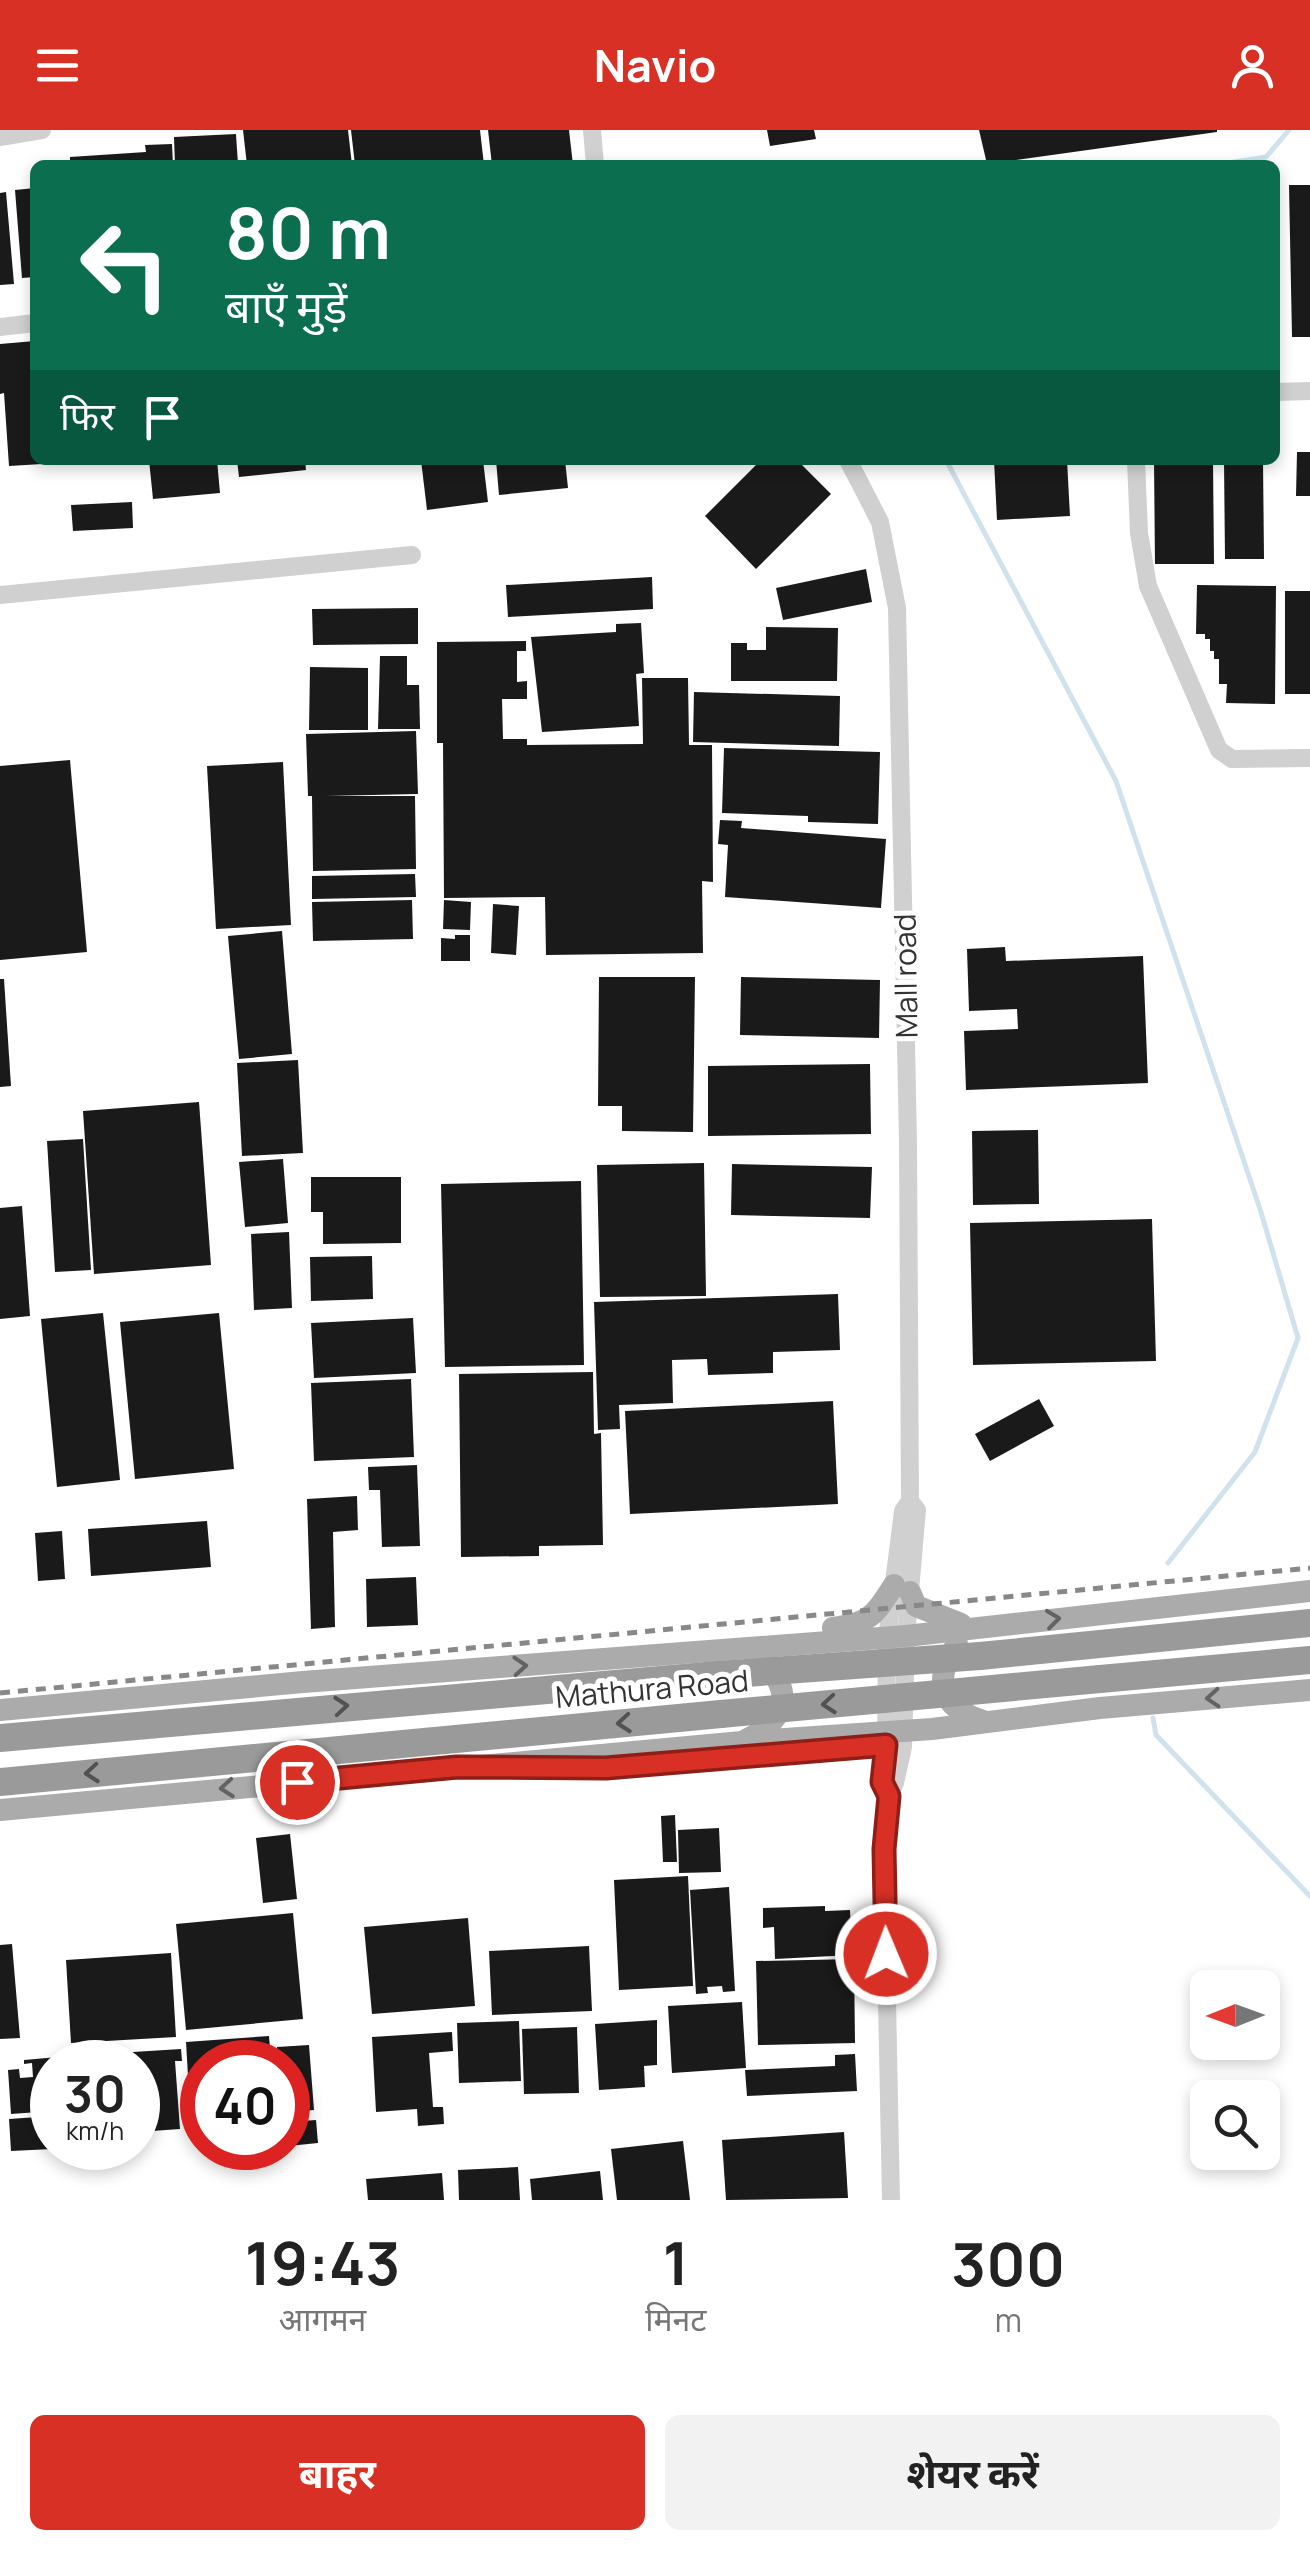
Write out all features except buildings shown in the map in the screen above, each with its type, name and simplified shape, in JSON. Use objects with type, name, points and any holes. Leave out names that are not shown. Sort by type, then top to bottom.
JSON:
[{"type":"highway","name":"Mathura Road","points":[[0,1738],[424,1698],[980,1656],[1310,1623]]},
{"type":"highway","name":"Mathura Road","points":[[0,1782],[1310,1660]]},
{"type":"main road","points":[[583,1662],[640,1645],[861,1625],[902,1588],[916,1606],[934,1616],[952,1623],[990,1627]]},
{"type":"main road","points":[[0,1710],[303,1682],[896,1637],[1310,1591]]},
{"type":"main road","points":[[986,1722],[962,1714],[948,1703],[942,1682],[944,1666],[955,1646],[990,1627]]},
{"type":"main road","points":[[729,1651],[765,1664],[778,1681],[782,1696],[778,1716],[767,1730],[742,1742]]},
{"type":"main road","points":[[457,1767],[606,1768],[1118,1706],[1310,1690]]},
{"type":"main road","points":[[0,1810],[742,1742],[892,1736]]},
{"type":"street","points":[[0,137],[42,130]]},
{"type":"street","points":[[592,130],[594,160]]},
{"type":"street","points":[[0,327],[30,324]]},
{"type":"street","points":[[1280,392],[1310,391]]},
{"type":"street","name":"Mall road","points":[[851,465],[880,522],[897,608],[908,1142],[910,1501],[904,1511],[896,1637],[892,1736],[895,1783],[889,1796],[884,1849],[891,2200]]},
{"type":"street","points":[[1136,465],[1139,533],[1148,586],[1220,750],[1224,756],[1239,760],[1310,758]]},
{"type":"street","points":[[0,596],[412,555]]},
{"type":"waterway","points":[[1247,160],[1266,157],[1289,130]]},
{"type":"waterway","points":[[949,465],[1116,781],[1261,1212],[1298,1338],[1255,1452],[1168,1563]]},
{"type":"waterway","points":[[1153,1718],[1156,1735],[1310,1896]]},
{"type":"railway","points":[[0,1693],[1310,1568]]},
{"type":"route","points":[[297,1782],[457,1767],[606,1768],[886,1745],[882,1782],[889,1796],[884,1849],[886,1954]]}]
